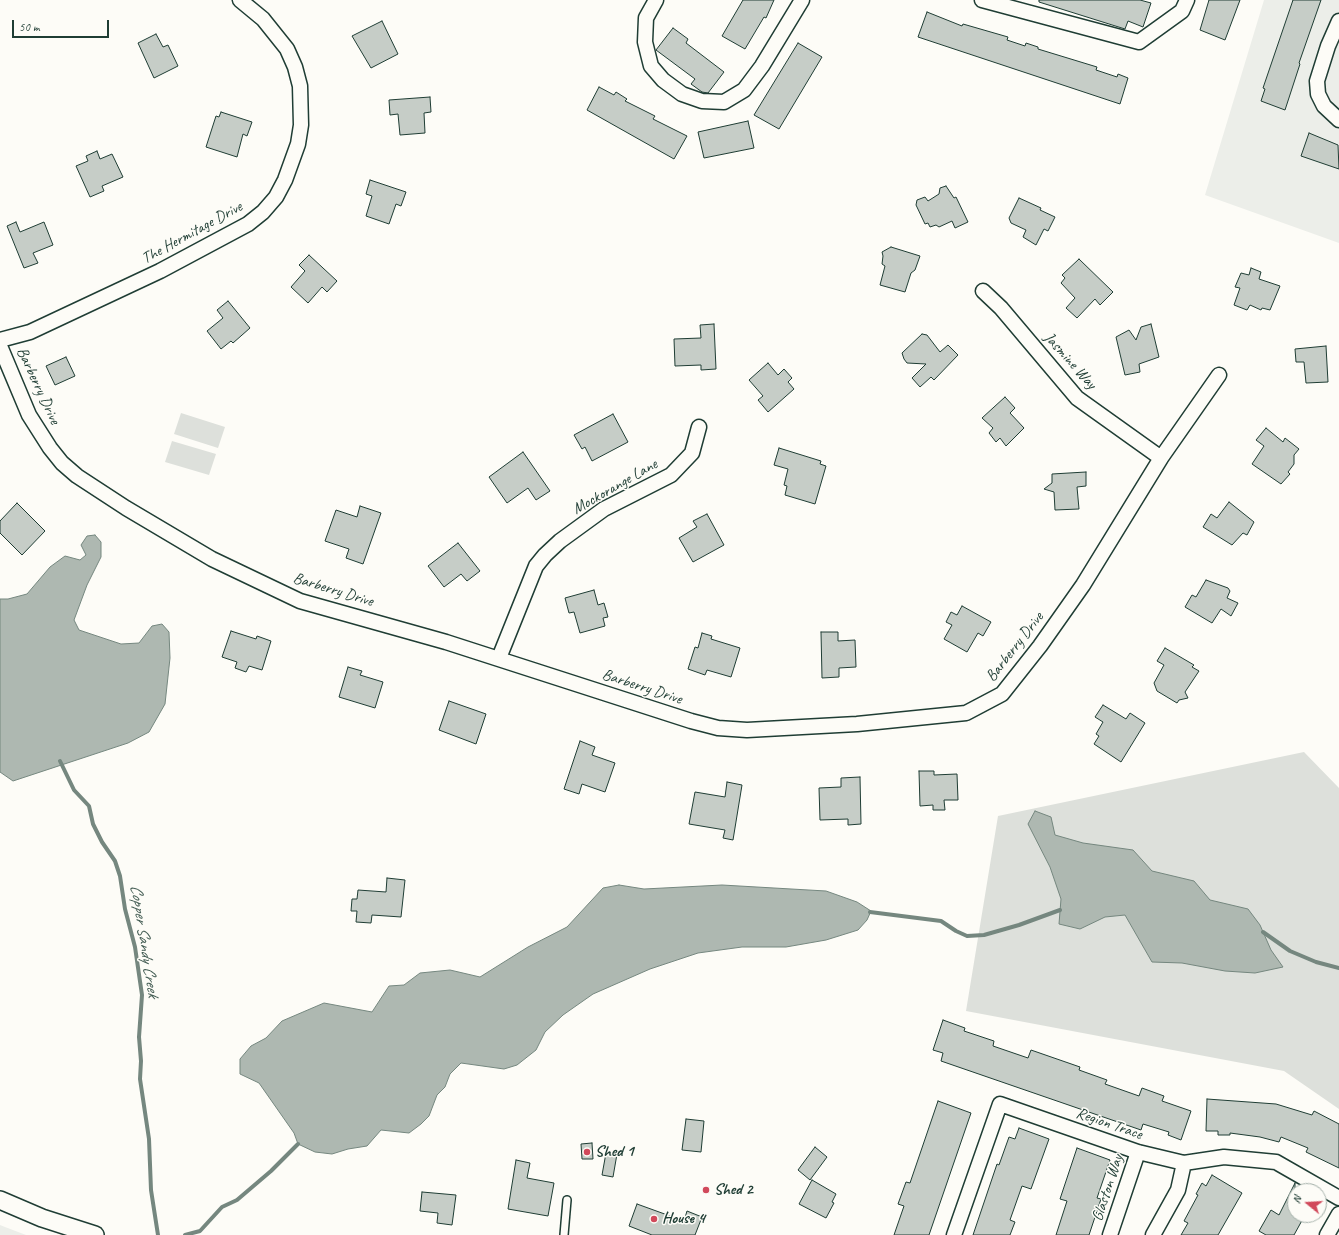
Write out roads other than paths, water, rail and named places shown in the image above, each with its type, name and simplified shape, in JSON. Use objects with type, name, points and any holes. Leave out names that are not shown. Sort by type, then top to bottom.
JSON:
[{"type":"street","name":"The Hermitage Drive","points":[[0,340],[30,332],[160,271],[248,224],[263,212],[276,197],[285,180],[298,144],[302,125],[300,86],[295,67],[287,49],[263,19],[240,0]]},
{"type":"street","points":[[656,0],[646,18],[645,42],[651,66],[663,80],[682,94],[702,101],[724,102],[744,90],[762,66],[802,0]]},
{"type":"street","points":[[982,0],[1139,42],[1182,11],[1187,0]]},
{"type":"street","points":[[1339,21],[1330,42],[1317,81],[1318,94],[1324,106],[1339,120]]},
{"type":"street","name":"Jasmine Way","points":[[983,291],[1001,308],[1077,398],[1161,458]]},
{"type":"street","name":"Barberry Drive","points":[[0,346],[29,415],[50,448],[77,476],[126,508],[212,559],[300,601],[405,629],[718,728],[747,730],[802,728],[966,713],[1002,694],[1040,646],[1101,556],[1161,458],[1219,375]]},
{"type":"street","name":"Mockorange Lane","points":[[499,658],[536,566],[545,555],[560,541],[604,510],[671,475],[692,453],[699,427]]},
{"type":"street","name":"Region Trace","points":[[954,1235],[1000,1104],[1138,1152],[1184,1163],[1224,1157],[1276,1162],[1339,1198]]},
{"type":"street","name":"Glaston Way","points":[[1110,1235],[1138,1152]]},
{"type":"street","points":[[1153,1235],[1178,1190],[1184,1163]]},
{"type":"street","points":[[0,1200],[42,1218],[95,1235]]},
{"type":"street","points":[[1327,1235],[1339,1214]]},
{"type":"lane","points":[[564,1235],[567,1200]]},
{"type":"waterway","name":"Copper Sandy Creek","points":[[60,761],[74,790],[89,806],[93,824],[102,842],[115,861],[120,876],[125,909],[135,947],[142,995],[139,1037],[141,1061],[140,1079],[149,1139],[151,1190],[158,1235]]},
{"type":"waterway","points":[[870,912],[941,921],[967,936],[984,935],[1019,925],[1060,910]]},
{"type":"waterway","points":[[1263,932],[1290,951],[1316,962],[1339,968]]},
{"type":"waterway","points":[[185,1235],[200,1231],[222,1207],[237,1200],[271,1171],[298,1144]]},
{"type":"place","name":"Shed 1","points":[[587,1152]]},
{"type":"place","name":"Shed 2","points":[[706,1190]]},
{"type":"place","name":"House 4","points":[[654,1219]]}]
